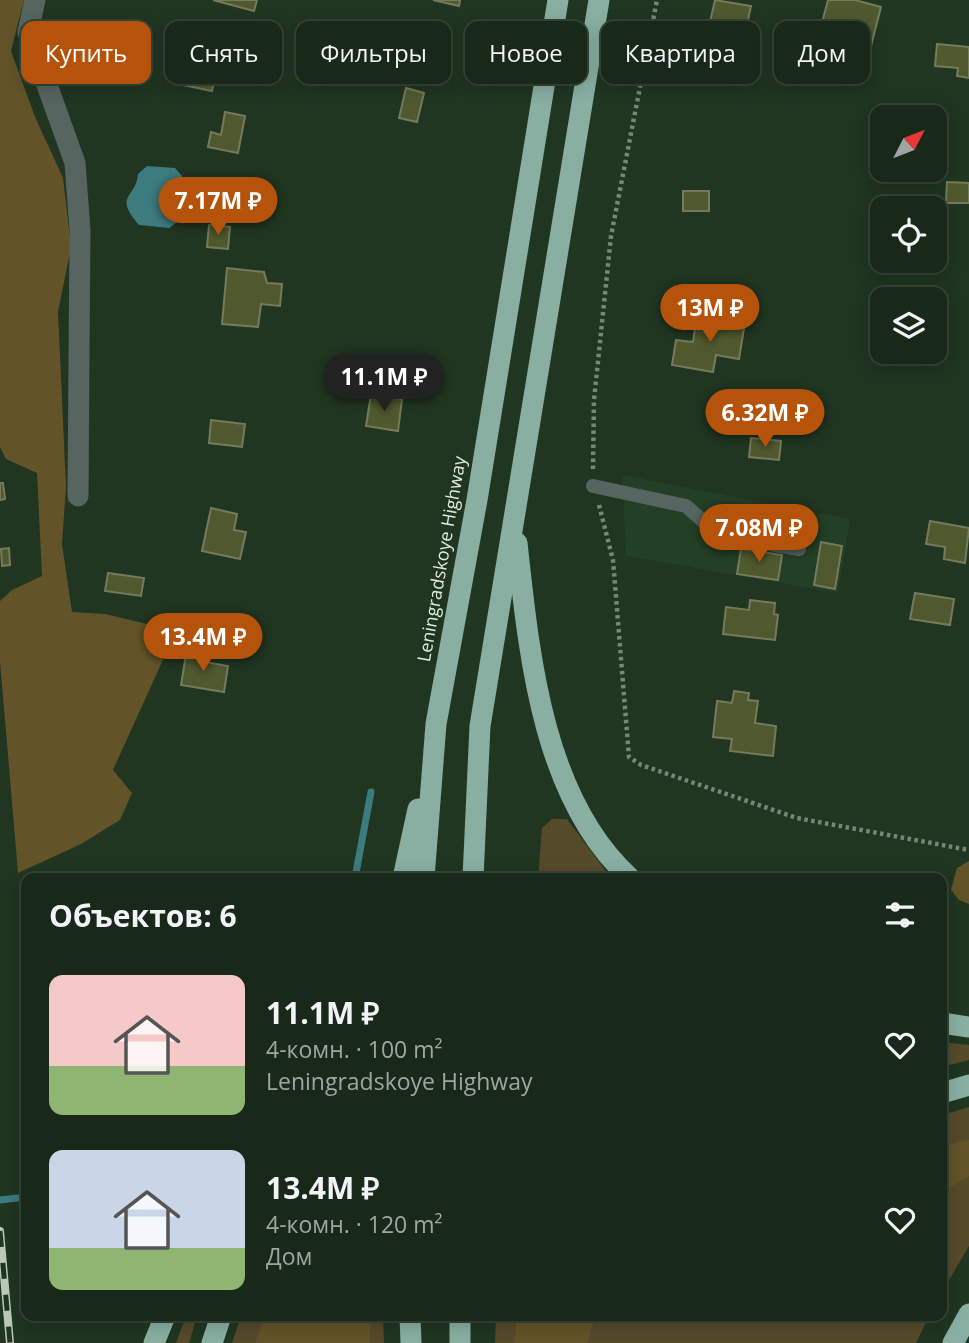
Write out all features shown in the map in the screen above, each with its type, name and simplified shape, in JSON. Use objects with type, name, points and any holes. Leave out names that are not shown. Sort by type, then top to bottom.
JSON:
[{"type":"highway","name":"Leningradskoye Highway","points":[[424,873],[436,724],[477,500],[558,0]]},
{"type":"highway","points":[[473,873],[480,726],[599,0]]},
{"type":"highway","points":[[514,516],[528,639],[543,715],[562,774],[590,830],[626,873]]},
{"type":"highway","points":[[404,873],[436,724]]},
{"type":"highway","points":[[947,1025],[969,1027]]},
{"type":"highway","points":[[947,1092],[969,1085]]},
{"type":"highway","points":[[953,1343],[969,1314]]},
{"type":"highway","points":[[154,1343],[163,1321]]},
{"type":"highway","points":[[212,1343],[219,1321]]},
{"type":"highway","points":[[410,1321],[411,1343]]},
{"type":"highway","points":[[460,1343],[462,1321]]},
{"type":"street","points":[[35,0],[28,32],[75,163],[80,230],[78,496]]},
{"type":"lane","points":[[593,486],[686,506],[720,536],[799,549]]},
{"type":"lane","points":[[463,1321],[470,1343]]},
{"type":"shaded area","points":[[0,0],[24,0],[11,51],[21,84],[63,178],[71,247],[58,312],[66,486],[62,544],[72,612],[105,614],[176,631],[113,770],[132,793],[120,820],[81,844],[18,873],[0,661],[0,601],[12,590],[42,576],[37,473],[6,459],[0,447]]},
{"type":"shaded area","points":[[622,475],[850,519],[838,593],[626,556]]},
{"type":"shaded area","points":[[552,819],[567,819],[607,873],[538,873],[542,828]]},
{"type":"shaded area","points":[[969,861],[969,904],[959,900],[951,890],[957,868]]},
{"type":"shaded area","points":[[947,1043],[969,1045],[969,1060],[947,1066]]},
{"type":"shaded area","points":[[969,1107],[969,1246],[947,1283],[947,1114]]},
{"type":"shaded area","points":[[969,1140],[969,1176],[947,1189],[947,1145]]},
{"type":"shaded area","points":[[184,1321],[196,1321],[189,1343],[176,1343]]},
{"type":"shaded area","points":[[239,1321],[383,1321],[384,1343],[232,1343]]},
{"type":"shaded area","points":[[263,1321],[370,1321],[370,1343],[255,1343]]},
{"type":"shaded area","points":[[496,1321],[927,1321],[916,1343],[495,1343]]},
{"type":"shaded area","points":[[516,1321],[596,1321],[588,1343],[514,1343]]},
{"type":"water","points":[[147,166],[175,168],[182,176],[180,220],[169,228],[139,225],[128,207],[128,197],[138,174]]},
{"type":"building","points":[[213,0],[257,0],[254,11]]},
{"type":"building","points":[[433,0],[460,0],[459,6]]},
{"type":"building","points":[[715,0],[751,6],[748,21],[710,21]]},
{"type":"building","points":[[828,0],[855,0],[881,7],[871,46],[870,21],[822,21]]},
{"type":"building","points":[[937,44],[969,47],[969,78],[957,76],[958,68],[935,66]]},
{"type":"building","points":[[183,84],[213,84],[212,91]]},
{"type":"building","points":[[406,88],[424,93],[417,122],[399,118]]},
{"type":"building","points":[[225,112],[245,116],[238,153],[208,147],[211,132],[221,135]]},
{"type":"building","points":[[947,182],[969,183],[969,203],[947,203]]},
{"type":"building","points":[[683,191],[709,191],[709,211],[683,211]]},
{"type":"building","points":[[209,225],[230,227],[228,249],[207,247]]},
{"type":"building","points":[[227,268],[264,272],[267,283],[282,284],[280,306],[261,304],[258,327],[222,324]]},
{"type":"building","points":[[697,315],[745,322],[739,359],[716,355],[713,372],[672,365],[676,340],[693,342]]},
{"type":"building","points":[[371,394],[402,399],[398,431],[366,426]]},
{"type":"building","points":[[211,420],[245,424],[242,447],[209,443]]},
{"type":"building","points":[[751,438],[781,441],[779,460],[749,457]]},
{"type":"building","points":[[0,483],[3,483],[5,499],[0,500]]},
{"type":"building","points":[[211,508],[237,514],[234,530],[246,532],[240,559],[202,551]]},
{"type":"building","points":[[930,521],[969,528],[965,563],[944,559],[945,547],[926,544]]},
{"type":"building","points":[[821,542],[842,546],[835,589],[814,585]]},
{"type":"building","points":[[9,548],[10,565],[2,566],[1,549]]},
{"type":"building","points":[[741,549],[782,555],[778,580],[737,574]]},
{"type":"building","points":[[108,573],[144,578],[141,596],[105,591]]},
{"type":"building","points":[[915,593],[954,599],[950,625],[910,619]]},
{"type":"building","points":[[750,600],[775,603],[774,614],[778,615],[775,640],[723,634],[726,607],[749,610]]},
{"type":"building","points":[[187,648],[200,650],[199,661],[228,666],[224,692],[181,685]]},
{"type":"building","points":[[734,691],[749,693],[748,700],[758,701],[755,723],[776,726],[773,756],[730,751],[732,739],[713,737],[717,701],[732,703]]},
{"type":"waterway","points":[[356,873],[371,792]]},
{"type":"waterway","points":[[0,1200],[21,1198]]},
{"type":"railway","points":[[0,1231],[10,1343]]}]
